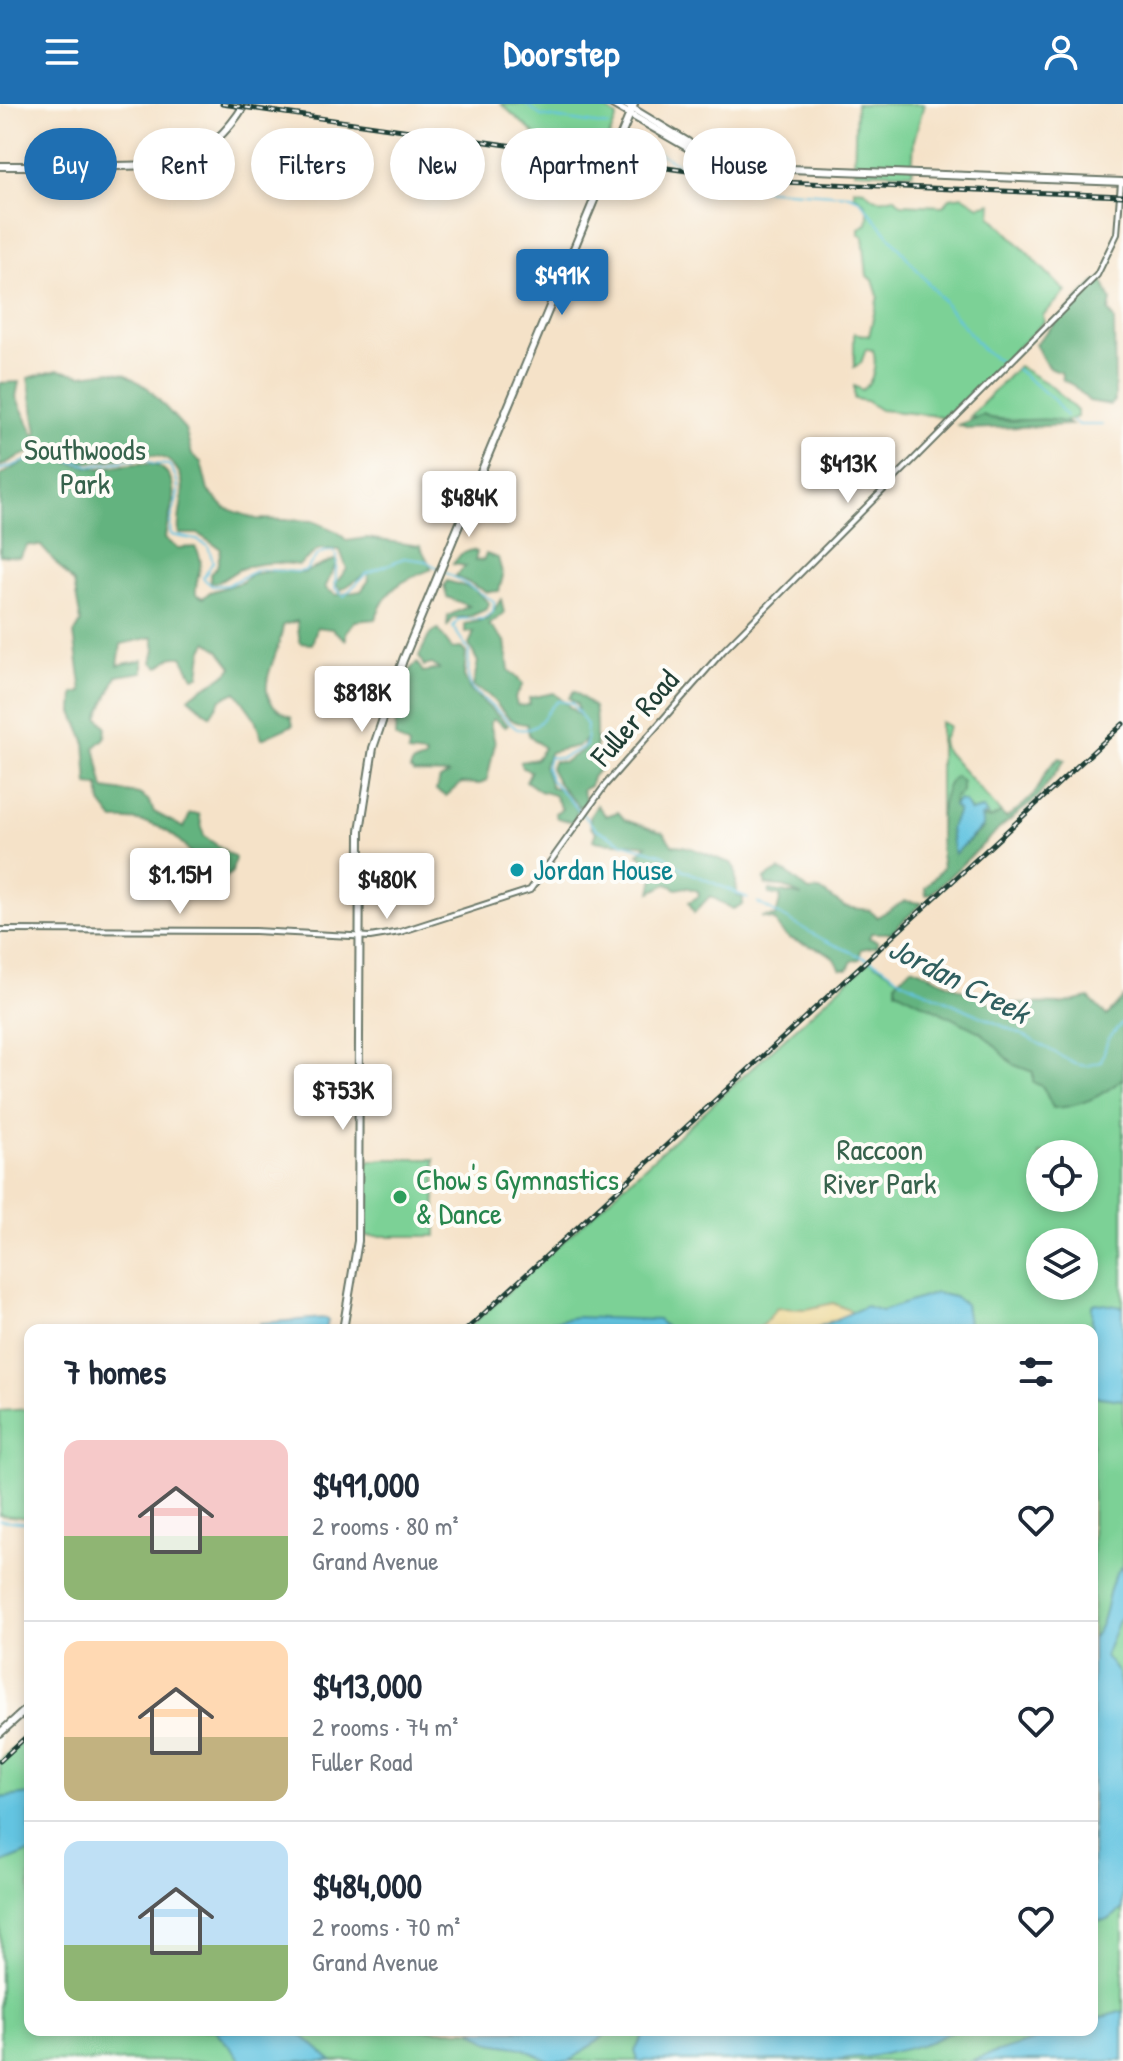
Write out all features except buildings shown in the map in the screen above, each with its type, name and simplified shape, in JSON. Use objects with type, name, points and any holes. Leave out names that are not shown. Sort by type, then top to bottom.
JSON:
[{"type":"main road","points":[[0,166],[150,166],[174,162],[216,141],[245,104]]},
{"type":"main road","points":[[612,104],[630,108],[688,142],[695,150],[764,168],[1122,182]]},
{"type":"main road","points":[[344,1324],[358,1241],[360,831],[369,769],[391,691],[630,108]]},
{"type":"main road","points":[[0,1733],[24,1711]]},
{"type":"street","name":"Fuller Road","points":[[0,930],[255,931],[358,937],[400,932],[530,890],[614,776],[750,622],[1097,275],[1117,234],[1122,182]]},
{"type":"green space","points":[[501,104],[599,104],[617,117],[613,128],[528,128]]},
{"type":"green space","points":[[856,104],[924,104],[914,140],[912,173],[854,171]]},
{"type":"green space","points":[[854,189],[865,190],[878,199],[894,197],[901,204],[943,206],[950,198],[963,196],[979,206],[992,203],[991,216],[1066,292],[1043,315],[1044,322],[952,411],[952,417],[945,424],[940,416],[880,410],[866,401],[854,399],[854,386],[862,390],[866,387],[874,372],[875,361],[873,350],[866,349],[861,363],[854,367],[854,333],[869,336],[878,296],[873,280],[867,276],[863,236],[859,235],[859,228],[867,224],[868,215],[862,200],[854,195]]},
{"type":"green space","points":[[1097,280],[1103,281],[1111,300],[1109,311],[1114,320],[1115,400],[1110,405],[1089,401],[1063,380],[1061,372],[1047,365],[1035,344]]},
{"type":"green space","points":[[1018,366],[1050,385],[1077,411],[1077,417],[1061,423],[970,417]]},
{"type":"green space","name":"Southwoods Park","points":[[58,370],[82,375],[111,371],[125,374],[148,388],[185,429],[192,455],[201,462],[208,491],[225,508],[256,519],[313,521],[338,532],[347,541],[366,538],[420,546],[432,569],[396,586],[375,619],[355,621],[346,632],[346,640],[332,629],[317,627],[312,644],[300,643],[297,621],[283,625],[267,689],[269,699],[277,709],[291,717],[293,725],[262,739],[254,717],[236,692],[221,699],[210,716],[189,698],[224,676],[232,667],[219,650],[207,642],[202,652],[199,676],[193,677],[182,657],[172,657],[159,667],[152,662],[155,650],[153,637],[121,644],[118,665],[143,660],[143,672],[117,676],[98,717],[106,726],[105,738],[95,747],[104,789],[139,794],[148,800],[154,812],[184,828],[190,814],[199,814],[204,836],[235,858],[232,872],[224,879],[201,870],[185,847],[166,831],[142,822],[114,820],[101,803],[99,786],[88,785],[85,741],[73,712],[74,694],[82,692],[74,634],[81,622],[74,583],[41,546],[28,545],[19,557],[0,555],[0,476],[20,464],[41,459],[101,468],[145,464],[161,468],[167,473],[173,489],[165,539],[177,548],[195,547],[199,553],[201,565],[196,594],[203,598],[210,592],[242,582],[251,574],[278,570],[303,573],[334,560],[337,562],[325,588],[336,595],[361,591],[369,580],[367,573],[341,590],[335,584],[347,569],[340,550],[319,549],[299,565],[255,565],[211,583],[210,574],[217,567],[221,549],[198,534],[179,534],[183,491],[180,475],[167,460],[157,456],[82,462],[40,451],[0,467],[0,383],[19,382],[16,397],[34,435],[37,433],[28,378]]},
{"type":"green space","points":[[983,415],[1004,420],[1061,421],[1071,425],[969,429],[958,425]]},
{"type":"green space","points":[[472,550],[477,552],[475,561],[483,560],[486,554],[498,558],[503,576],[499,591],[487,592],[455,576],[466,566],[453,564],[461,554]]},
{"type":"green space","points":[[447,581],[474,589],[489,603],[487,609],[471,616],[453,618],[447,627],[448,616],[469,606],[447,597],[444,586]]},
{"type":"green space","points":[[501,599],[504,613],[489,625],[505,641],[509,670],[523,684],[515,698],[517,705],[524,706],[530,704],[529,698],[554,693],[579,715],[577,704],[569,698],[574,691],[594,707],[596,753],[600,768],[592,777],[590,786],[582,790],[587,803],[579,807],[558,783],[550,768],[554,761],[564,762],[583,750],[585,740],[578,746],[550,752],[544,765],[551,787],[560,789],[578,810],[573,822],[557,818],[555,813],[562,809],[554,795],[540,791],[526,781],[531,771],[522,768],[520,762],[536,759],[544,748],[529,735],[527,724],[513,720],[490,697],[473,686],[478,662],[469,645],[474,632],[465,633],[465,624],[488,619]]},
{"type":"green space","points":[[438,629],[452,649],[461,648],[466,653],[464,676],[470,690],[508,725],[505,727],[494,719],[490,723],[495,743],[487,780],[480,784],[461,783],[446,796],[436,790],[440,779],[450,774],[414,773],[410,769],[413,763],[425,760],[426,755],[408,753],[409,746],[395,737],[400,697],[412,668],[417,663],[423,672],[439,669],[432,664],[424,666],[419,656],[430,634]]},
{"type":"green space","points":[[940,722],[949,726],[942,742],[944,749],[1001,813],[990,819],[981,809],[972,812],[965,802],[958,800],[954,803],[954,797],[962,789],[942,805],[940,832]]},
{"type":"green space","points":[[1060,758],[1065,760],[1037,798],[999,829],[931,894],[926,895],[925,888],[943,868],[940,833],[942,805],[945,793],[956,776],[962,782],[962,792],[954,798],[953,806],[959,810],[950,829],[954,854],[983,828],[982,817],[991,819],[1001,813],[1006,818],[1027,802],[1049,768]]},
{"type":"green space","points":[[597,805],[606,816],[618,812],[625,820],[664,833],[672,845],[688,847],[731,863],[735,869],[737,895],[743,898],[743,904],[733,909],[710,896],[694,913],[689,902],[699,896],[698,891],[686,887],[677,889],[667,884],[651,892],[654,877],[647,872],[650,863],[638,854],[647,845],[593,840],[596,831],[591,828],[590,817]]},
{"type":"green space","points":[[779,870],[809,891],[820,890],[845,907],[869,910],[877,917],[905,901],[922,903],[891,933],[871,933],[869,938],[877,941],[878,946],[861,949],[860,959],[852,961],[848,969],[841,969],[829,954],[792,939],[785,935],[775,920],[761,917],[776,916],[781,896],[769,894],[770,890],[802,896],[782,886],[766,885],[764,879]]},
{"type":"green space","name":"Raccoon River Park","points":[[870,960],[905,982],[937,995],[1123,1022],[1123,2025],[1098,2033],[1098,1324],[473,1324]]},
{"type":"green space","points":[[912,967],[991,1003],[1061,1004],[1089,998],[1107,1016],[1123,998],[1123,1078],[1091,1099],[1053,1108],[1043,1087],[1033,1082],[1033,1072],[1014,1065],[982,1033],[896,990],[896,982]]},
{"type":"green space","name":"Chow's Gymnastics & Dance","points":[[435,1159],[436,1236],[366,1236],[364,1168],[370,1161]]},
{"type":"green space","points":[[24,1409],[24,1517],[0,1515],[0,1411]]},
{"type":"green space","points":[[24,1739],[24,1812],[0,1818],[0,1761]]},
{"type":"green space","points":[[24,1849],[24,2036],[234,2036],[260,2061],[0,2061],[0,1856]]},
{"type":"green space","name":"Raccoon River Park","points":[[270,2036],[1090,2036],[1014,2061],[295,2061]]},
{"type":"sand","points":[[833,1303],[853,1312],[826,1324],[763,1324],[777,1308],[807,1309]]},
{"type":"water","points":[[958,800],[965,802],[970,812],[983,809],[987,815],[981,817],[983,826],[954,854],[950,829],[958,811],[953,806]]},
{"type":"water","points":[[936,1293],[954,1297],[965,1304],[968,1324],[826,1324],[866,1306],[882,1311]]},
{"type":"water","points":[[1092,1305],[1123,1307],[1123,1400],[1098,1397],[1098,1324],[1092,1324]]},
{"type":"water","points":[[575,1317],[658,1320],[662,1324],[541,1324]]},
{"type":"water","points":[[324,1318],[328,1320],[327,1324],[260,1323]]},
{"type":"water","points":[[1123,1566],[1123,1610],[1105,1656],[1118,1673],[1123,1700],[1123,1909],[1108,1920],[1098,1921],[1098,1630],[1117,1573]]},
{"type":"water","points":[[24,1795],[24,1854],[0,1864],[0,1798]]},
{"type":"water","points":[[1123,2011],[1123,2061],[969,2061],[1048,2036],[1098,2036],[1098,2018]]},
{"type":"water","points":[[220,2036],[303,2036],[332,2061],[242,2061]]},
{"type":"water","points":[[480,2036],[604,2036],[570,2061],[549,2061],[522,2048],[491,2043]]},
{"type":"water","points":[[643,2036],[942,2036],[914,2047],[842,2060],[638,2061],[635,2051]]},
{"type":"waterway","points":[[526,104],[541,116],[609,126]]},
{"type":"waterway","points":[[667,158],[683,167]]},
{"type":"waterway","points":[[796,192],[850,195],[859,199],[984,351],[999,360]]},
{"type":"waterway","points":[[1016,369],[1054,400],[1066,416]]},
{"type":"waterway","points":[[1072,420],[1078,425],[1102,425]]},
{"type":"waterway","name":"Jordan Creek","points":[[0,470],[43,455],[92,466],[143,458],[153,464],[169,465],[178,485],[171,535],[197,540],[208,546],[213,562],[203,578],[212,586],[227,585],[259,569],[306,570],[319,554],[333,551],[337,556],[335,588],[344,596],[366,574],[404,558],[426,561],[494,601],[493,612],[483,619],[459,619],[453,627],[469,651],[471,688],[517,729],[537,725],[558,701],[572,703],[587,725],[586,746],[561,758],[549,757],[546,768],[551,780],[595,828],[623,843],[664,855],[684,870],[748,898]]},
{"type":"waterway","name":"Jordan Creek","points":[[758,903],[826,941],[879,964],[905,982],[1027,1037],[1075,1064],[1086,1066],[1101,1062],[1108,1039],[1123,1022]]},
{"type":"waterway","points":[[0,1520],[24,1522]]},
{"type":"railway","points":[[222,104],[757,181],[1123,196]]},
{"type":"railway","points":[[473,1324],[1123,724]]},
{"type":"railway","points":[[0,1761],[24,1739]]},
{"type":"place","name":"Jordan House","points":[[517,870]]},
{"type":"place","name":"Chow's Gymnastics & Dance","points":[[400,1197]]}]
